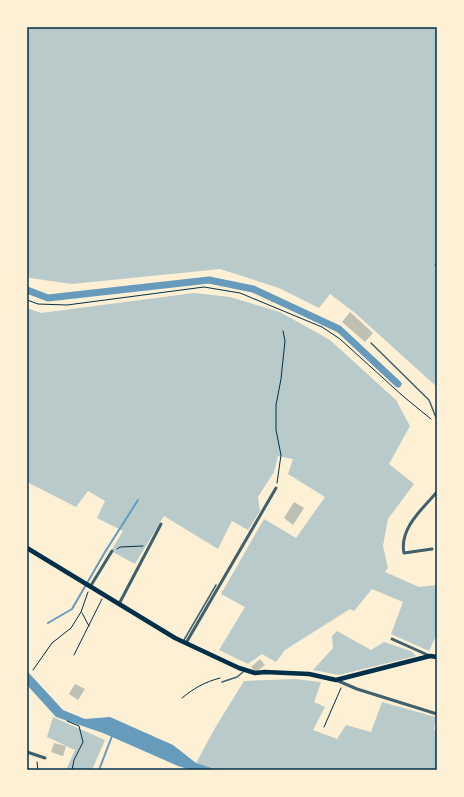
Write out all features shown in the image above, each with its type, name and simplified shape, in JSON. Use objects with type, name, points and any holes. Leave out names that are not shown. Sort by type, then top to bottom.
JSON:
[{"type":"main road","points":[[27,548],[175,638],[245,670],[255,673],[309,674],[336,680],[430,656],[437,657]]},
{"type":"street","points":[[185,643],[276,488]]},
{"type":"street","points":[[432,549],[404,553],[403,545],[408,527],[420,510],[437,492]]},
{"type":"street","points":[[119,604],[161,524]]},
{"type":"street","points":[[90,587],[112,551]]},
{"type":"street","points":[[392,640],[430,656]]},
{"type":"street","points":[[336,680],[357,689],[437,714]]},
{"type":"street","points":[[27,752],[45,758]]},
{"type":"lane","points":[[372,343],[429,400],[437,420]]},
{"type":"lane","points":[[185,643],[216,585]]},
{"type":"lane","points":[[222,682],[237,677],[245,670]]},
{"type":"path","points":[[27,300],[38,304],[67,305],[204,287],[240,293],[322,327],[340,339],[410,402],[432,419]]},
{"type":"path","points":[[276,488],[281,455],[276,430],[276,405],[281,379],[285,341],[283,331]]},
{"type":"path","points":[[112,551],[120,547],[150,545]]},
{"type":"path","points":[[33,670],[52,643],[71,628],[81,612],[90,587]]},
{"type":"path","points":[[74,655],[104,595]]},
{"type":"path","points":[[81,612],[89,626]]},
{"type":"path","points":[[182,698],[192,689],[207,681],[226,677]]},
{"type":"path","points":[[324,727],[343,684]]},
{"type":"path","points":[[67,720],[79,726],[83,742],[74,760],[72,770]]},
{"type":"path","points":[[37,755],[38,770]]},
{"type":"shaded area","points":[[27,27],[437,27],[437,387],[355,313],[330,294],[319,308],[279,288],[220,269],[72,284],[30,278],[27,276]]},
{"type":"shaded area","points":[[194,293],[230,297],[280,312],[330,340],[396,400],[410,426],[389,464],[414,484],[388,519],[383,546],[388,568],[385,572],[419,587],[437,585],[437,634],[429,651],[391,634],[403,602],[372,589],[354,611],[350,609],[285,650],[276,662],[262,654],[248,664],[219,650],[245,607],[221,594],[264,519],[296,538],[325,497],[288,474],[293,459],[278,456],[274,472],[258,497],[260,511],[248,530],[232,521],[218,549],[164,516],[135,564],[111,551],[123,531],[97,518],[105,501],[88,491],[76,507],[27,482],[27,308],[41,313]]},
{"type":"shaded area","points":[[337,631],[371,650],[384,642],[411,651],[416,656],[339,675],[313,670],[333,648],[332,636]]},
{"type":"shaded area","points":[[295,679],[321,682],[314,702],[325,707],[313,730],[337,739],[346,725],[371,732],[382,702],[436,717],[434,730],[437,731],[437,770],[218,770],[196,763],[215,728],[244,681]]},
{"type":"shaded area","points":[[53,717],[105,740],[92,770],[66,770],[75,750],[47,737]]},
{"type":"water","points":[[27,671],[63,710],[85,719],[110,717],[173,745],[196,763],[218,770],[191,770],[178,766],[103,733],[56,717],[27,685]]},
{"type":"building","points":[[350,312],[373,333],[365,342],[342,322]]},
{"type":"building","points":[[294,502],[304,508],[293,525],[284,518]]},
{"type":"building","points":[[260,659],[265,665],[256,672],[251,667]]},
{"type":"building","points":[[75,684],[85,689],[78,700],[69,694]]},
{"type":"building","points":[[54,743],[66,746],[63,756],[51,752]]},
{"type":"waterway","points":[[27,290],[48,298],[209,280],[253,289],[339,329],[398,384]]},
{"type":"waterway","points":[[48,623],[72,609],[105,552],[138,500]]},
{"type":"waterway","points":[[99,770],[112,736]]}]
